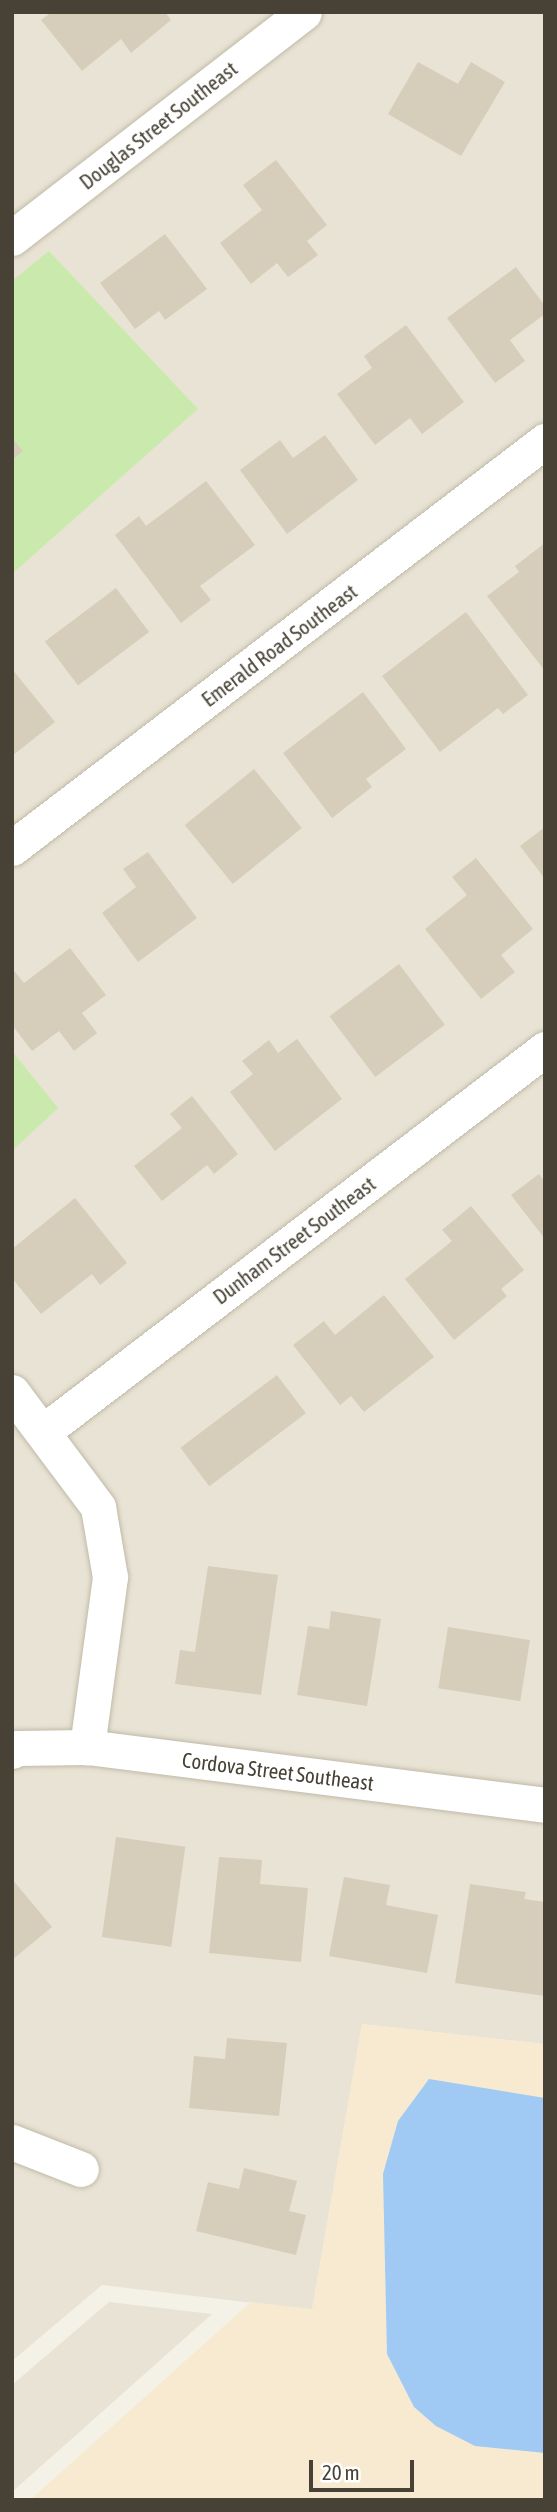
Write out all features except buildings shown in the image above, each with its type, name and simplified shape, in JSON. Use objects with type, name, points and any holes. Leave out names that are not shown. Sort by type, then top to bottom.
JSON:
[{"type":"street","name":"Douglas Street Southeast","points":[[12,238],[304,12]]},
{"type":"street","name":"Emerald Road Southeast","points":[[12,848],[545,441]]},
{"type":"street","name":"Dunham Street Southeast","points":[[44,1431],[545,1049]]},
{"type":"street","points":[[12,1392],[44,1431],[98,1507],[110,1577],[87,1747]]},
{"type":"street","name":"Cordova Street Southeast","points":[[12,1751],[17,1748],[87,1747],[545,1805]]},
{"type":"street","points":[[12,2143],[81,2169]]},
{"type":"shaded area","points":[[12,12],[545,12],[545,2044],[362,2024],[312,2310],[102,2285],[12,2361]]},
{"type":"shaded area","points":[[362,2024],[545,2044],[545,2500],[30,2500],[251,2302],[312,2309]]},
{"type":"shaded area","points":[[109,2302],[212,2314],[12,2492],[12,2385]]},
{"type":"green space","points":[[49,251],[198,409],[12,574],[12,281]]},
{"type":"green space","points":[[12,1051],[58,1108],[12,1151]]},
{"type":"water","points":[[429,2079],[545,2098],[545,2453],[475,2446],[436,2426],[414,2407],[387,2354],[383,2174],[398,2121]]}]
